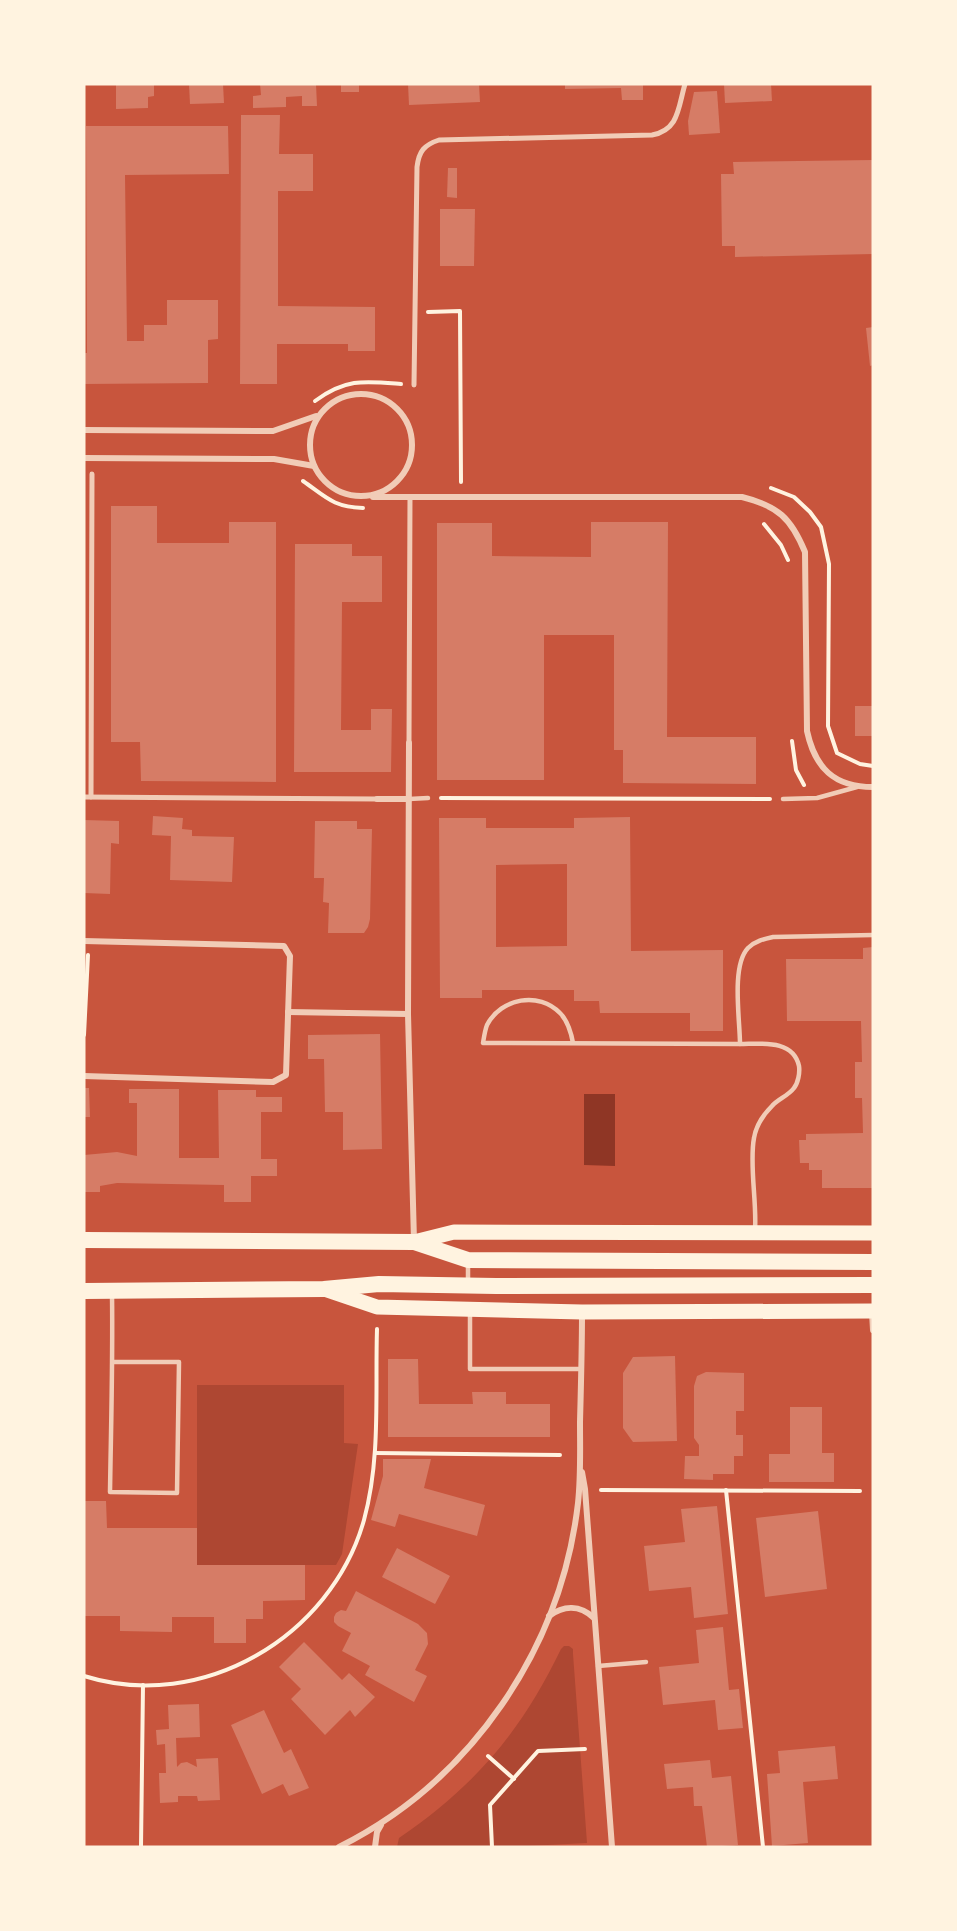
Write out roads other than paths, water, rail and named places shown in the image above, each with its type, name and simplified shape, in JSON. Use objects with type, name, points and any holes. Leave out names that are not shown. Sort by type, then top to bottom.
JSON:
[{"type":"highway","points":[[84,1240],[414,1242],[468,1260],[873,1262]]},
{"type":"highway","points":[[84,1291],[324,1289],[379,1284],[468,1286],[873,1285]]},
{"type":"main road","points":[[414,1242],[454,1232],[873,1233]]},
{"type":"main road","points":[[324,1289],[377,1307],[582,1312],[873,1311]]},
{"type":"street","points":[[414,385],[418,153],[427,144],[439,140],[664,133],[674,124],[685,84]]},
{"type":"street","points":[[84,430],[273,431],[316,416],[338,399],[352,394],[367,394],[394,405],[405,418],[411,433],[412,449],[409,465],[400,479],[373,497]]},
{"type":"street","points":[[316,416],[310,431],[309,444],[314,466],[321,478],[332,488],[345,494],[373,497],[742,497],[764,503],[782,514],[796,531],[805,552],[807,731],[810,747],[817,761],[828,774],[857,787],[873,787]]},
{"type":"street","points":[[84,458],[274,459],[314,466]]},
{"type":"street","points":[[92,474],[87,797],[409,799]]},
{"type":"street","points":[[410,497],[408,1014],[414,1242]]},
{"type":"street","points":[[84,941],[284,946],[290,956],[286,1075],[273,1082],[84,1076]]},
{"type":"street","points":[[288,1012],[408,1014]]},
{"type":"street","points":[[873,1311],[873,1330]]},
{"type":"street","points":[[339,1847],[382,1822],[443,1775],[494,1717],[534,1652],[563,1579],[578,1502],[582,1312]]},
{"type":"street","points":[[580,1463],[585,1489],[612,1847]]},
{"type":"street","points":[[549,1616],[565,1608],[573,1607],[581,1609],[594,1618]]},
{"type":"street","points":[[375,1847],[377,1833],[382,1822]]},
{"type":"lane","points":[[783,799],[818,798],[857,787]]},
{"type":"lane","points":[[409,799],[429,798]]},
{"type":"lane","points":[[740,1044],[739,973],[741,959],[749,948],[760,940],[774,937],[873,935]]},
{"type":"lane","points":[[573,1043],[570,1027],[560,1013],[546,1002],[529,999],[512,1002],[497,1011],[487,1026],[483,1043],[740,1044],[778,1045],[788,1049],[795,1057],[799,1068],[798,1078],[794,1088],[771,1106],[761,1120],[754,1137],[755,1233]]},
{"type":"lane","points":[[468,1260],[468,1286]]},
{"type":"lane","points":[[111,1291],[110,1492],[177,1493],[179,1362],[112,1362]]},
{"type":"lane","points":[[470,1310],[470,1369],[581,1369]]},
{"type":"lane","points":[[598,1666],[646,1662]]}]
